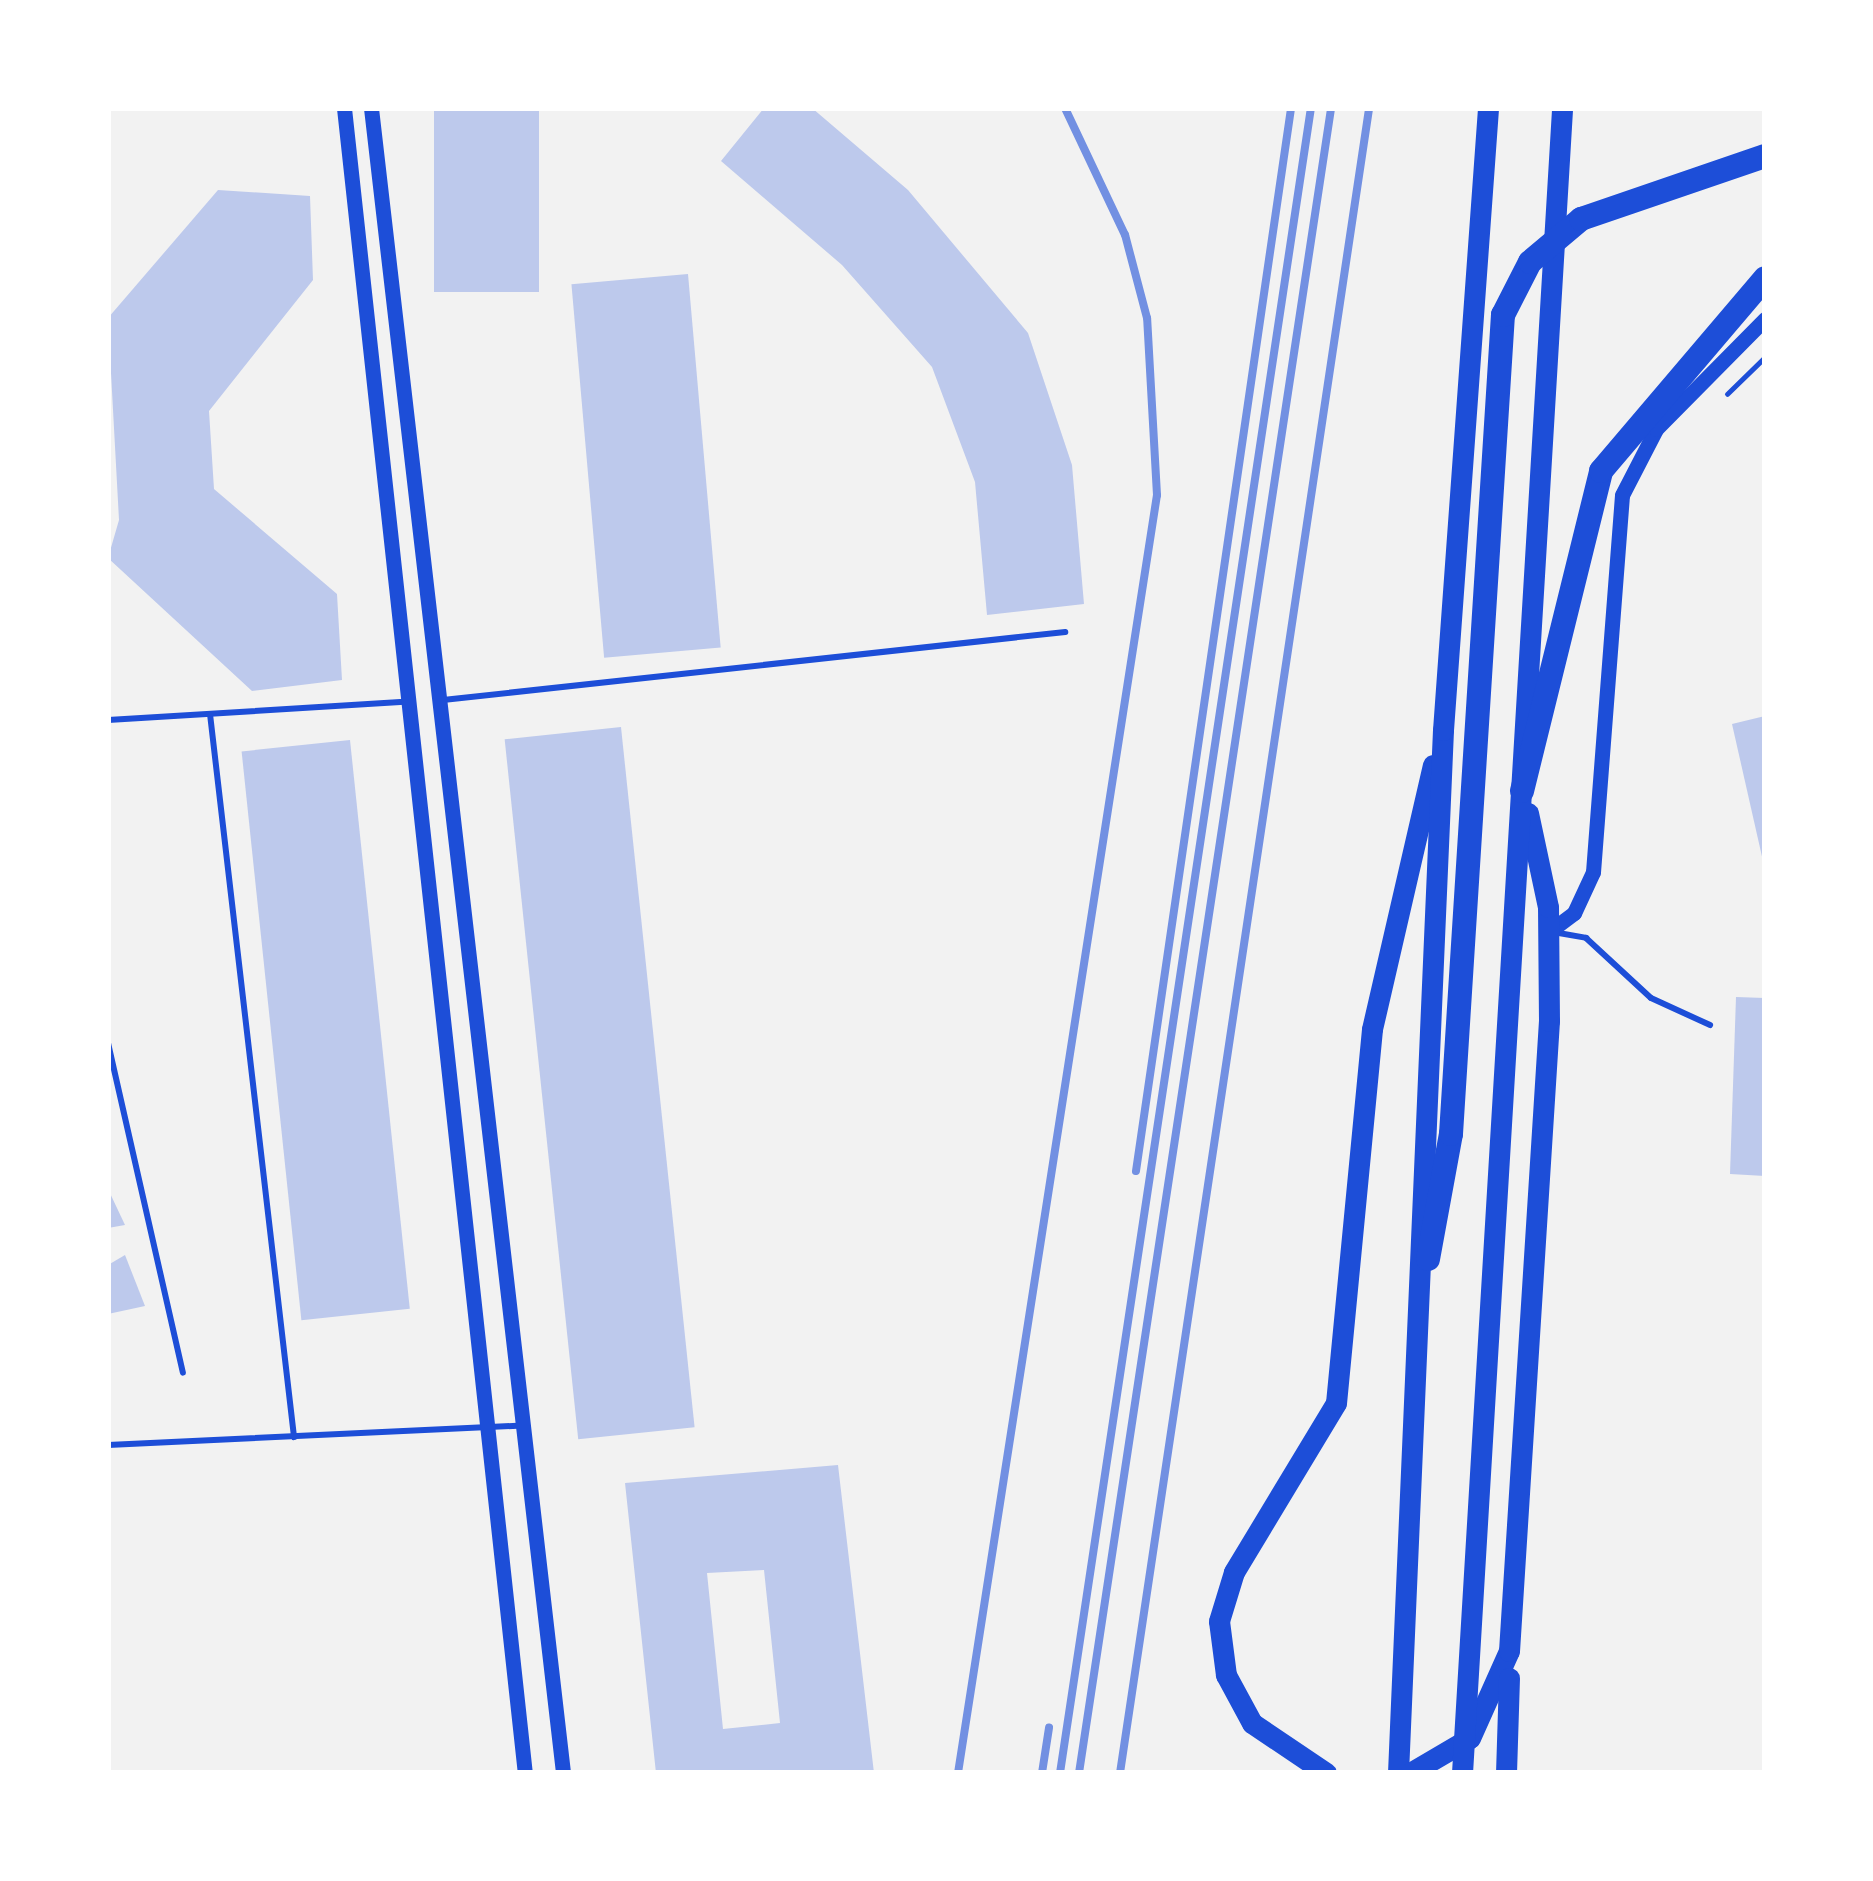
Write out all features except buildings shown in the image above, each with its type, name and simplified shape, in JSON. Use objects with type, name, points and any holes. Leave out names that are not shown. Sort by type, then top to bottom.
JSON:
[{"type":"highway","points":[[1398,1773],[1428,1258],[1443,730],[1488,108]]},
{"type":"highway","points":[[1462,1773],[1562,108]]},
{"type":"highway","points":[[1428,1258],[1450,1134],[1503,315],[1530,262],[1581,219],[1765,157]]},
{"type":"highway","points":[[1506,1773],[1550,931],[1522,791],[1600,471],[1765,278]]},
{"type":"highway","points":[[1300,1773],[1234,1697],[1219,1622],[1234,1572],[1336,1403],[1372,1028],[1443,730]]},
{"type":"highway","points":[[1410,1773],[1470,1738],[1509,1651]]},
{"type":"highway","points":[[1275,1746],[1326,1773]]},
{"type":"street","points":[[344,108],[404,703],[526,1773]]},
{"type":"street","points":[[370,108],[563,1773]]},
{"type":"street","points":[[1550,931],[1574,913],[1593,872],[1622,495],[1656,429],[1765,319]]},
{"type":"lane","points":[[440,700],[1065,632]]},
{"type":"lane","points":[[108,720],[404,703]]},
{"type":"lane","points":[[210,714],[294,1437]]},
{"type":"lane","points":[[1550,931],[1586,938],[1652,998],[1710,1024]]},
{"type":"lane","points":[[108,1043],[183,1373]]},
{"type":"lane","points":[[108,1444],[525,1426]]},
{"type":"path","points":[[1727,394],[1765,357]]},
{"type":"railway","points":[[958,1773],[1157,495],[1147,318],[1125,235],[1065,108]]},
{"type":"railway","points":[[1136,1171],[1291,108]]},
{"type":"railway","points":[[1060,1773],[1311,108]]},
{"type":"railway","points":[[1079,1773],[1331,108]]},
{"type":"railway","points":[[1120,1773],[1369,108]]},
{"type":"railway","points":[[1042,1773],[1049,1728]]}]
